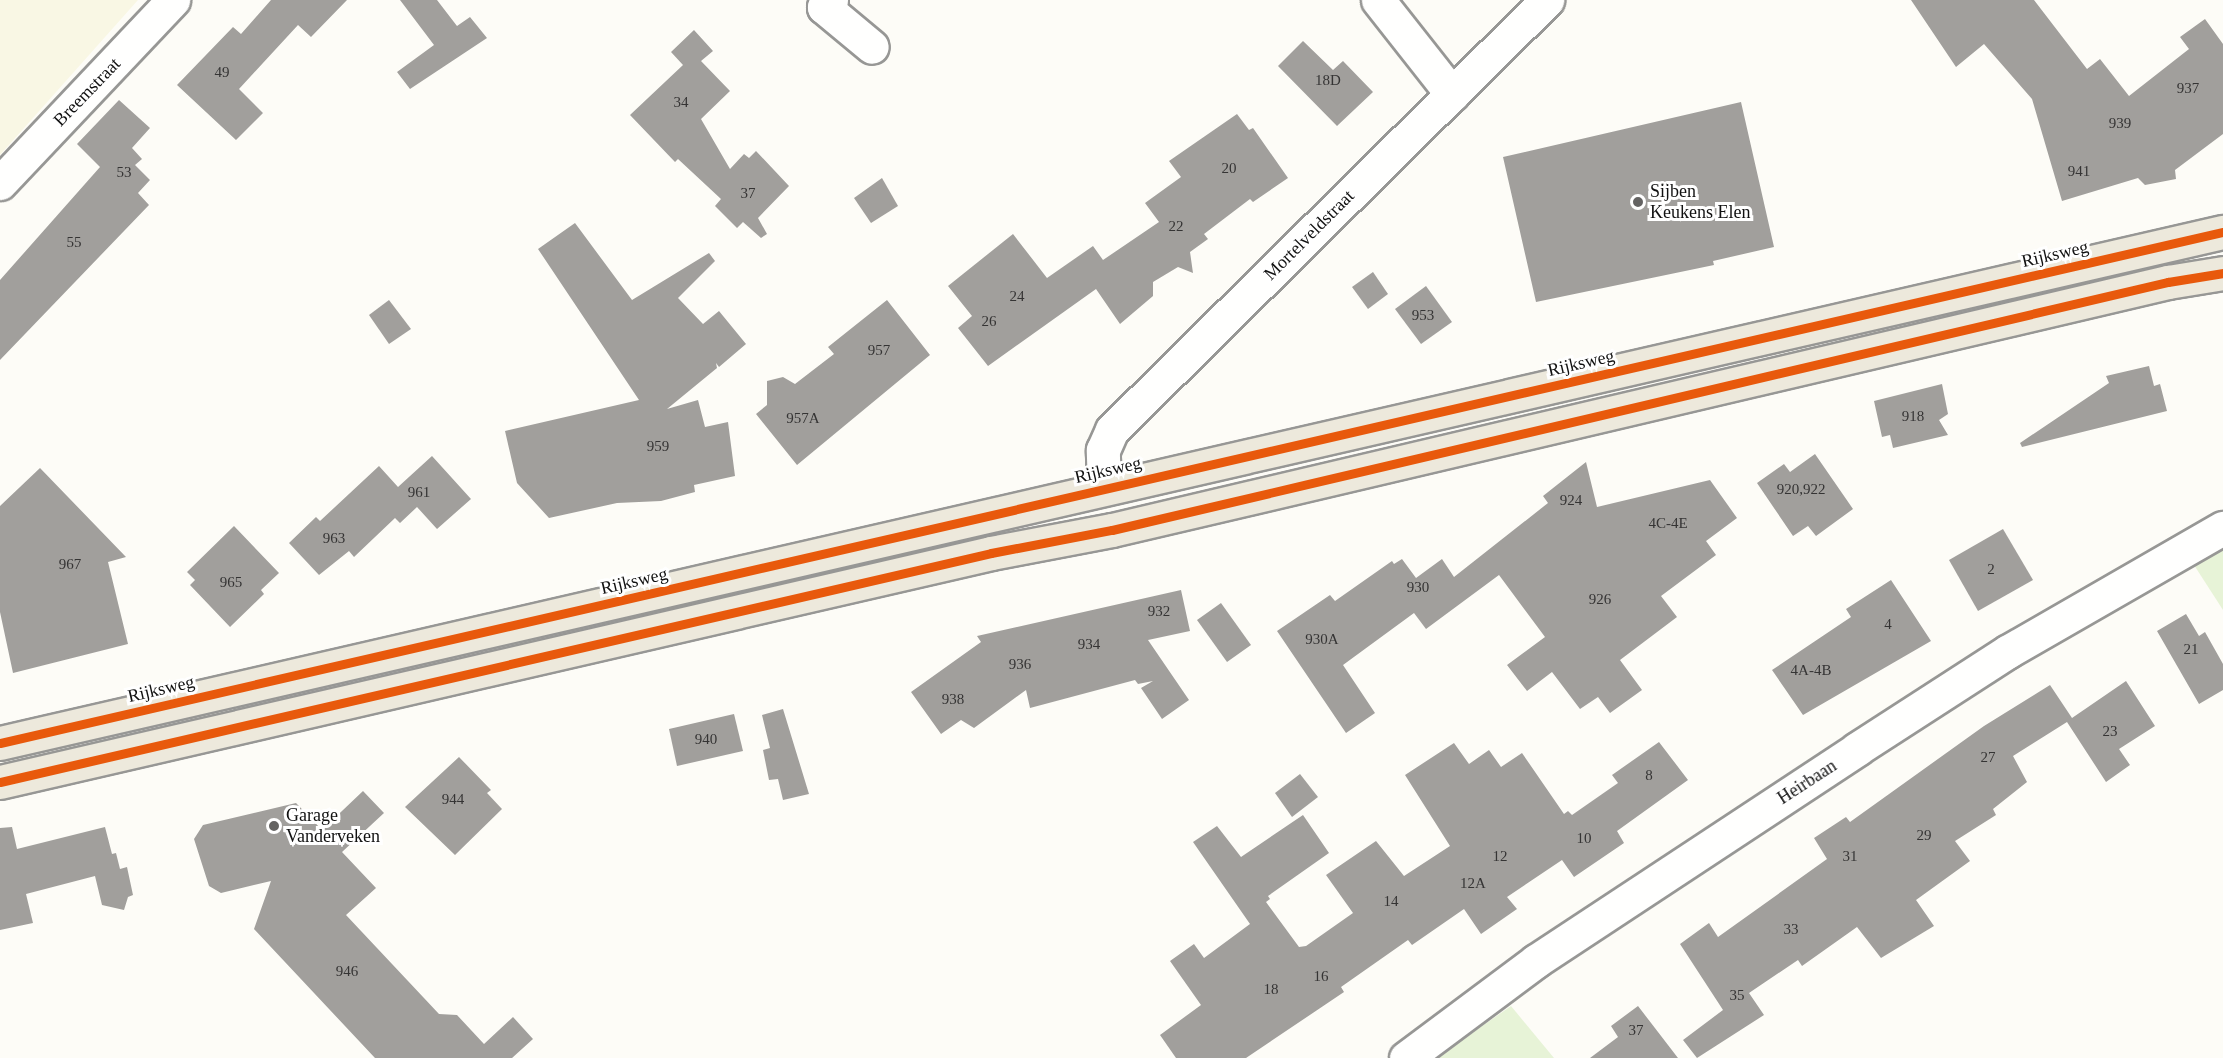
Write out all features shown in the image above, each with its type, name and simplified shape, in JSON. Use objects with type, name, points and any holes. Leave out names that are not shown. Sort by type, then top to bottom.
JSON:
[{"type":"main road","name":"Rijksweg","points":[[0,743],[964,522],[1104,486],[2223,232]]},
{"type":"main road","points":[[0,782],[991,553],[1113,530],[2168,282],[2223,273]]},
{"type":"street","name":"Breemstraat","points":[[0,183],[173,0]]},
{"type":"street","points":[[831,0],[824,7],[872,47]]},
{"type":"street","points":[[1378,0],[1452,94]]},
{"type":"street","name":"Mortelveldstraat","points":[[1104,486],[1103,450],[1112,430],[1547,0]]},
{"type":"street","name":"Heirbaan","points":[[1406,1058],[1536,961],[1857,749],[2007,652],[2223,528]]},
{"type":"shaded area","points":[[0,0],[138,0],[0,155]]},
{"type":"green space","points":[[2223,549],[2223,610],[2194,565]]},
{"type":"green space","points":[[1511,1006],[1554,1058],[1436,1058]]},
{"type":"building","points":[[271,0],[347,0],[311,37],[298,25],[239,89],[263,113],[236,140],[177,85],[233,27],[241,34]]},
{"type":"building","points":[[400,0],[437,0],[457,26],[470,17],[487,38],[410,89],[397,72],[434,45]]},
{"type":"building","points":[[1911,0],[2034,0],[2087,69],[2100,59],[2129,96],[2189,49],[2180,37],[2205,19],[2223,44],[2223,134],[2175,170],[2176,179],[2145,185],[2138,178],[2062,201],[2032,99],[1984,44],[1956,67]]},
{"type":"building","points":[[694,30],[713,51],[701,61],[730,91],[701,119],[730,169],[744,154],[749,158],[756,151],[789,186],[758,218],[767,234],[761,238],[743,222],[737,228],[715,206],[721,199],[678,159],[675,162],[630,115],[683,65],[671,52]]},
{"type":"building","points":[[1303,41],[1333,70],[1343,61],[1373,92],[1337,126],[1278,66]]},
{"type":"building","points":[[119,100],[150,128],[132,148],[142,159],[135,165],[150,180],[138,193],[149,205],[0,360],[0,280],[100,167],[77,144]]},
{"type":"building","name":"Sijben Keukens Elen","points":[[1741,102],[1774,247],[1713,261],[1714,265],[1536,302],[1503,157]]},
{"type":"building","points":[[1237,114],[1249,130],[1253,128],[1288,178],[1253,202],[1250,199],[1204,234],[1208,239],[1190,252],[1193,273],[1178,267],[1153,282],[1153,296],[1120,324],[1096,289],[988,366],[958,328],[972,316],[948,286],[1013,234],[1047,278],[1093,246],[1103,260],[1159,222],[1145,203],[1181,177],[1169,161]]},
{"type":"building","points":[[882,178],[898,206],[871,223],[854,198]]},
{"type":"building","points":[[575,223],[632,300],[709,253],[715,261],[678,298],[703,324],[719,311],[746,344],[719,367],[716,363],[717,368],[667,409],[698,400],[705,427],[728,422],[735,476],[694,485],[695,492],[661,501],[617,503],[549,518],[517,483],[505,431],[639,400],[538,249]]},
{"type":"building","points":[[1373,272],[1388,294],[1368,309],[1352,287]]},
{"type":"building","points":[[1426,286],[1452,322],[1421,344],[1395,309]]},
{"type":"building","points":[[389,300],[411,329],[389,344],[369,315]]},
{"type":"building","points":[[887,300],[930,355],[797,465],[756,414],[767,405],[767,381],[783,377],[795,384],[834,354],[828,347]]},
{"type":"building","points":[[2149,366],[2154,386],[2160,384],[2167,411],[2022,447],[2020,443],[2109,383],[2106,376]]},
{"type":"building","points":[[1942,384],[1948,414],[1939,420],[1948,435],[1893,448],[1890,435],[1882,437],[1874,401]]},
{"type":"building","points":[[1815,454],[1853,509],[1816,536],[1808,526],[1793,536],[1757,483],[1784,464],[1790,472]]},
{"type":"building","points":[[432,456],[471,499],[437,529],[417,507],[400,523],[395,518],[354,557],[349,551],[319,575],[289,543],[316,517],[320,521],[379,466],[398,487]]},
{"type":"building","points":[[1586,462],[1597,507],[1710,480],[1737,518],[1706,541],[1716,555],[1661,596],[1677,617],[1620,660],[1642,690],[1610,713],[1598,697],[1580,709],[1552,672],[1527,691],[1507,665],[1545,637],[1499,575],[1426,629],[1414,613],[1343,665],[1375,713],[1346,733],[1277,631],[1330,595],[1335,601],[1392,561],[1394,564],[1402,559],[1416,578],[1442,559],[1454,577],[1548,503],[1543,496]]},
{"type":"building","points":[[40,468],[126,557],[108,562],[128,644],[13,673],[0,612],[0,506]]},
{"type":"building","points":[[234,526],[279,573],[261,590],[264,594],[230,627],[190,585],[195,580],[187,572]]},
{"type":"building","points":[[2003,529],[2033,580],[1978,611],[1949,560]]},
{"type":"building","points":[[1891,580],[1931,641],[1803,715],[1772,670],[1851,617],[1846,609]]},
{"type":"building","points":[[1181,590],[1190,631],[1148,640],[1189,700],[1162,719],[1141,688],[1153,681],[1138,684],[1135,680],[1030,708],[1026,690],[974,728],[961,720],[941,734],[911,692],[981,642],[977,636]]},
{"type":"building","points":[[1221,603],[1251,645],[1227,662],[1197,620]]},
{"type":"building","points":[[2186,614],[2199,636],[2205,632],[2223,664],[2223,690],[2199,704],[2157,631]]},
{"type":"building","points":[[2126,681],[2155,726],[2119,749],[2130,765],[2106,782],[2067,722],[2013,756],[2027,782],[1993,809],[1996,815],[1955,841],[1970,861],[1916,900],[1934,926],[1881,958],[1857,927],[1802,966],[1798,960],[1749,993],[1764,1015],[1697,1058],[1683,1040],[1723,1010],[1680,944],[1709,923],[1718,937],[1827,859],[1814,838],[1846,817],[1850,822],[1984,726],[2050,685],[2072,718]]},
{"type":"building","points":[[783,709],[809,794],[783,800],[778,779],[769,780],[763,750],[770,748],[762,715]]},
{"type":"building","points":[[734,714],[743,751],[677,766],[669,729]]},
{"type":"building","points":[[1659,742],[1688,780],[1617,831],[1624,843],[1574,877],[1562,860],[1507,897],[1517,909],[1481,934],[1464,909],[1412,945],[1408,940],[1341,987],[1344,992],[1246,1058],[1176,1058],[1160,1035],[1201,1005],[1170,961],[1194,944],[1204,958],[1250,924],[1193,842],[1217,826],[1241,857],[1303,815],[1329,853],[1268,896],[1270,899],[1266,902],[1299,947],[1306,946],[1353,913],[1326,875],[1376,841],[1404,876],[1450,846],[1405,775],[1454,743],[1469,764],[1489,750],[1501,767],[1522,753],[1564,814],[1568,811],[1572,815],[1618,783],[1612,775]]},
{"type":"building","points":[[459,757],[491,790],[487,793],[502,809],[455,855],[405,807]]},
{"type":"building","points":[[1300,774],[1318,797],[1292,817],[1275,793]]},
{"type":"building","points":[[363,791],[384,813],[342,852],[376,888],[346,915],[439,1014],[457,1015],[484,1044],[513,1017],[533,1039],[512,1058],[375,1058],[254,929],[271,881],[221,893],[209,886],[194,839],[203,825],[296,803],[322,830]]},
{"type":"building","points":[[12,827],[17,849],[105,827],[112,854],[116,853],[120,869],[127,867],[133,895],[128,897],[124,910],[102,905],[95,876],[26,894],[33,923],[0,930],[0,828]]},
{"type":"building","points":[[1638,1006],[1678,1058],[1590,1058],[1618,1037],[1611,1026]]},
{"type":"cycle path","points":[[0,743],[2223,232]]},
{"type":"cycle path","points":[[0,782],[991,553],[1112,530],[2168,282],[2223,273]]},
{"type":"place","name":"Sijben Keukens Elen","points":[[1638,202]]},
{"type":"place","name":"Garage Vanderveken","points":[[274,826]]}]
